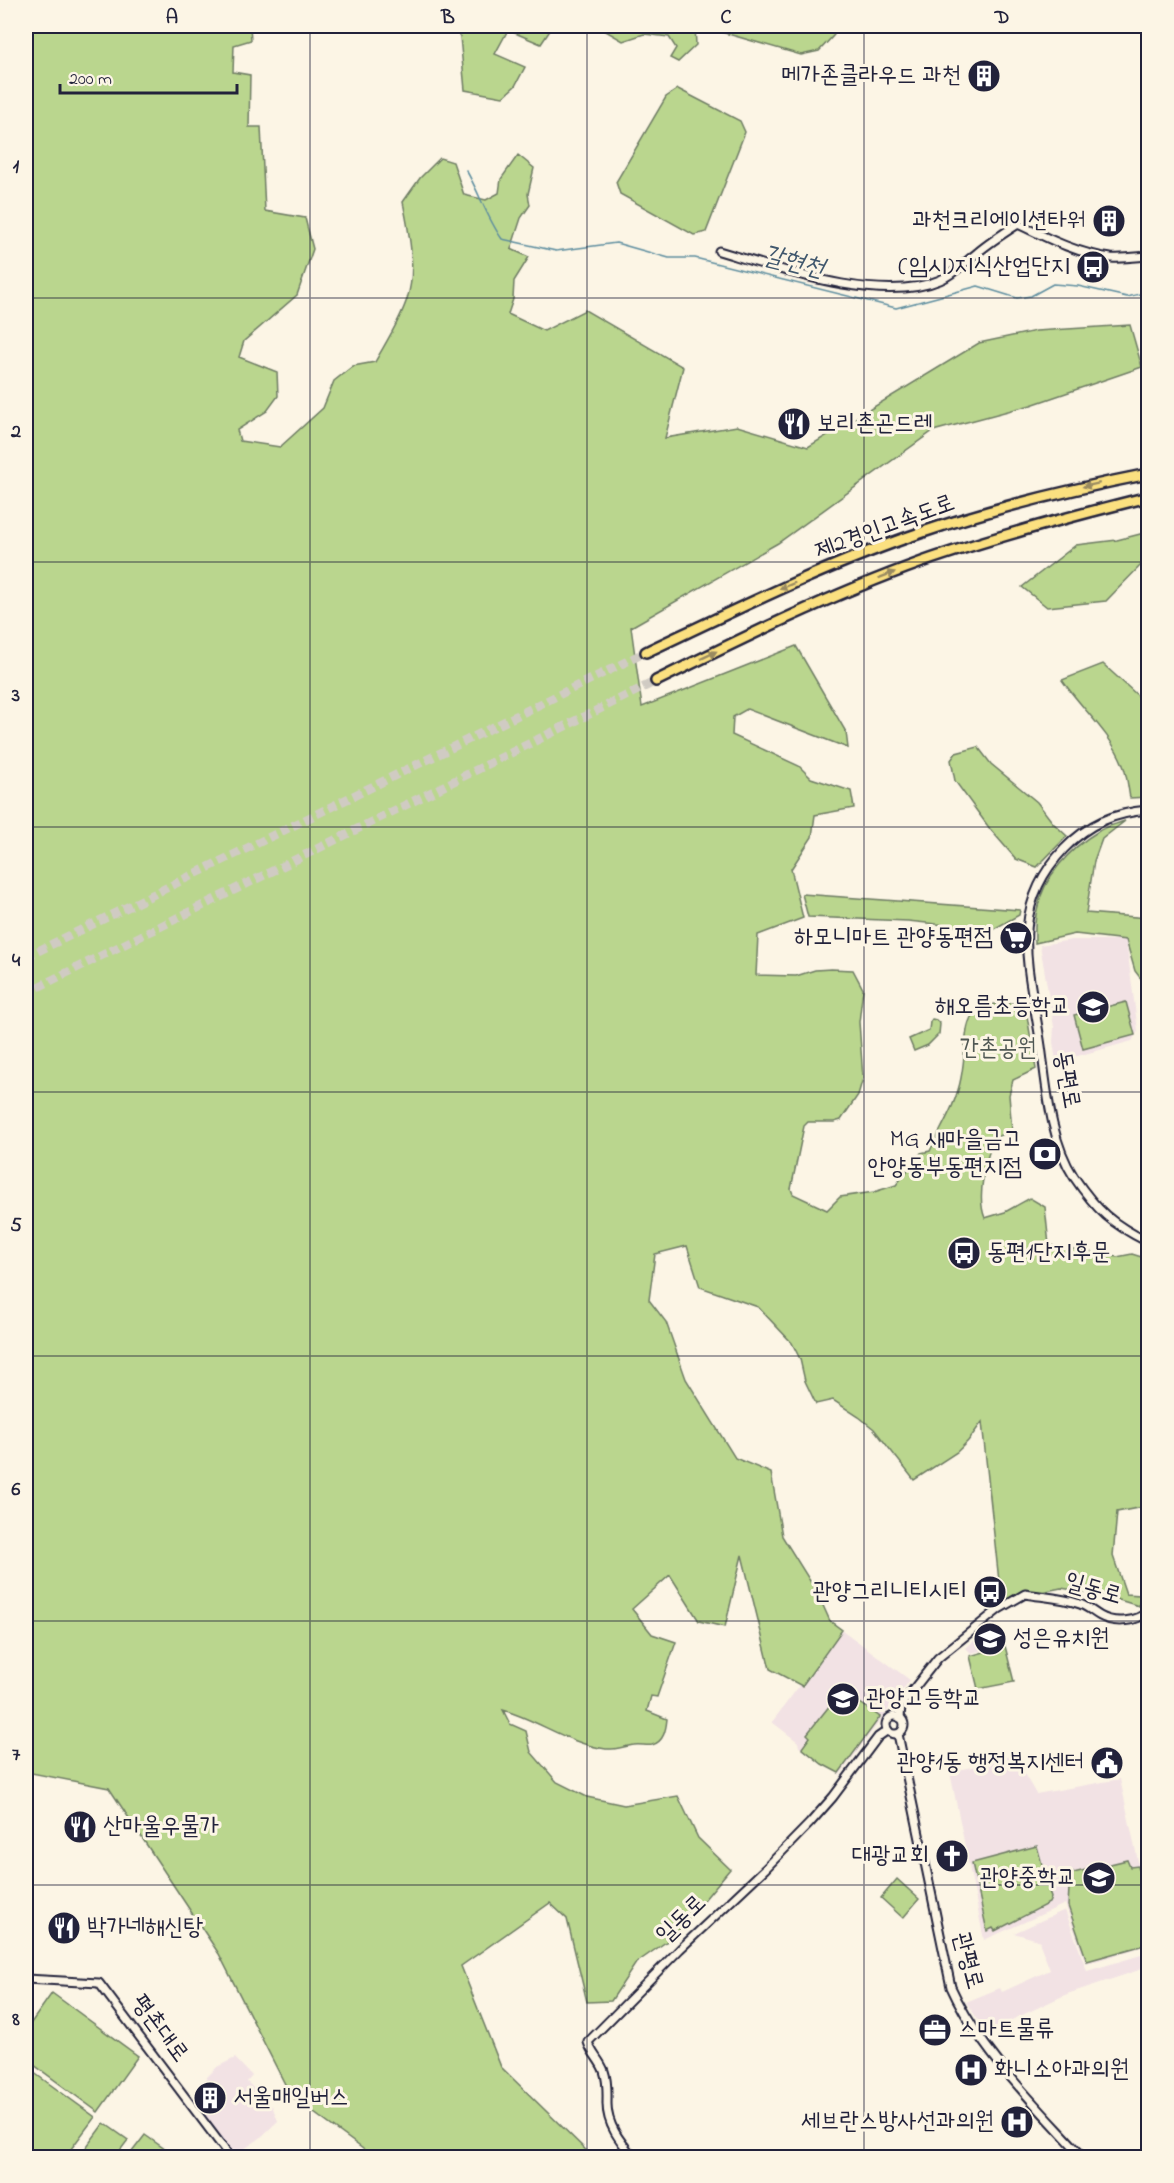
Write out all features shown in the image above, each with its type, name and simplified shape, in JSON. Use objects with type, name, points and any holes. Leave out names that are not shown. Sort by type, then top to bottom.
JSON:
[{"type":"highway","name":"제2경인고속도로","points":[[646,652],[787,586],[923,532],[1017,503],[1149,474]]},
{"type":"highway","name":"제2경인고속도로","points":[[656,681],[774,623],[921,562],[1050,521],[1149,497]]},
{"type":"street","points":[[720,251],[849,285],[901,288],[937,281],[947,276],[1018,224],[1082,251],[1112,258],[1149,256]]},
{"type":"street","name":"동편로","points":[[1149,810],[1125,812],[1103,820],[1080,833],[1070,842],[1043,874],[1034,891],[1026,929],[1029,968],[1045,1078],[1063,1156],[1074,1177],[1101,1213],[1126,1231],[1149,1242]]},
{"type":"street","name":"일동로","points":[[900,1718],[901,1705],[938,1658],[1012,1600],[1025,1594],[1080,1604],[1102,1617],[1123,1621],[1137,1618],[1149,1611]]},
{"type":"street","points":[[900,1718],[904,1728],[898,1734],[894,1734],[888,1730],[887,1722],[889,1719],[900,1718]]},
{"type":"street","name":"일동로","points":[[634,2157],[619,2141],[611,2125],[607,2107],[608,2087],[604,2070],[588,2042],[810,1823],[834,1797],[878,1737],[888,1730]]},
{"type":"street","name":"관평로","points":[[898,1734],[951,1987],[968,2022],[988,2049],[1084,2157]]},
{"type":"street","name":"평촌대로","points":[[26,1979],[99,1983],[231,2157]]},
{"type":"shaded area","name":"해오름초등학교","points":[[1072,940],[1126,940],[1138,1031],[1132,1041],[1056,1062],[1053,1042],[1054,1027],[1040,945]]},
{"type":"shaded area","name":"성은유치원","points":[[994,1623],[1005,1645],[971,1653],[966,1648]]},
{"type":"shaded area","name":"관양고등학교","points":[[842,1630],[910,1680],[840,1775],[799,1747],[798,1742],[772,1722],[800,1685],[803,1686]]},
{"type":"shaded area","points":[[1013,1755],[1036,1794],[1120,1779],[1148,1907],[1148,1945],[1086,1964],[1065,1904],[984,1940],[950,1772]]},
{"type":"shaded area","points":[[1065,1910],[1087,1971],[1148,1953],[1148,1967],[1067,1994],[986,2032],[966,2002],[1000,1988],[1002,1992],[1050,1970],[1040,1944],[1041,1941],[1014,1933]]},
{"type":"shaded area","name":"서울매일버스","points":[[235,2058],[252,2076],[247,2082],[272,2106],[278,2121],[259,2139],[235,2155],[190,2102],[217,2067]]},
{"type":"green space","name":"간촌공원","points":[[26,26],[250,26],[251,40],[234,45],[233,72],[250,75],[249,127],[261,127],[265,211],[305,218],[313,249],[297,295],[244,341],[239,357],[277,372],[278,396],[267,411],[237,430],[240,441],[280,447],[323,408],[334,381],[353,366],[375,362],[401,315],[410,288],[412,263],[403,202],[420,178],[440,158],[453,162],[464,195],[486,200],[499,193],[501,179],[518,155],[534,168],[528,194],[530,205],[521,218],[511,249],[529,257],[514,281],[513,299],[508,314],[544,331],[585,310],[683,367],[665,438],[737,426],[808,447],[979,343],[1036,331],[1130,325],[1142,367],[1031,405],[933,431],[778,543],[631,627],[642,707],[796,646],[846,732],[848,748],[747,709],[733,717],[732,735],[799,766],[811,778],[851,791],[854,808],[815,815],[812,837],[791,869],[803,918],[758,935],[756,975],[796,976],[815,970],[853,970],[863,989],[859,1022],[863,1078],[858,1095],[841,1120],[808,1122],[804,1126],[791,1189],[793,1194],[827,1210],[840,1197],[874,1192],[896,1185],[921,1153],[930,1151],[952,1107],[959,1088],[970,1019],[976,1011],[986,1006],[1002,1003],[1025,1004],[1036,1069],[1013,1080],[1009,1095],[1012,1131],[994,1138],[983,1178],[982,1209],[985,1218],[1005,1212],[1030,1198],[1045,1207],[1049,1245],[1117,1257],[1132,1254],[1148,1259],[1148,1495],[1143,1507],[1117,1512],[1113,1556],[1126,1594],[1140,1595],[1139,1606],[1099,1594],[1061,1588],[1001,1600],[982,1422],[957,1452],[914,1480],[874,1429],[859,1417],[833,1400],[816,1404],[805,1381],[800,1359],[792,1343],[758,1307],[700,1287],[687,1246],[655,1254],[649,1300],[666,1322],[686,1379],[735,1458],[771,1473],[782,1536],[817,1592],[830,1621],[842,1630],[802,1686],[770,1669],[742,1555],[725,1627],[699,1621],[670,1575],[632,1609],[652,1634],[676,1642],[657,1697],[651,1696],[647,1711],[667,1719],[664,1735],[656,1743],[609,1749],[592,1746],[503,1710],[510,1724],[526,1731],[531,1752],[557,1782],[587,1797],[624,1805],[678,1796],[698,1838],[730,1869],[673,1937],[636,1963],[611,2001],[587,2002],[567,1919],[550,1903],[461,1966],[501,2067],[593,2157],[374,2157],[291,2096],[219,1954],[109,1788],[26,1772]]},
{"type":"green space","points":[[459,26],[553,26],[541,44],[508,30],[495,54],[525,67],[515,86],[503,97],[465,90]]},
{"type":"green space","points":[[597,26],[695,26],[696,45],[678,62],[670,58],[676,48],[669,37],[644,34],[623,41]]},
{"type":"green space","points":[[714,26],[837,26],[833,36],[819,51],[801,55],[714,30]]},
{"type":"green space","points":[[678,89],[740,121],[745,132],[706,232],[694,235],[620,194],[616,182],[666,97]]},
{"type":"green space","points":[[1148,532],[1148,571],[1142,564],[1106,601],[1047,607],[1022,587],[1076,545],[1117,540]]},
{"type":"green space","points":[[1103,664],[1148,705],[1148,797],[1130,798],[1126,773],[1118,753],[1062,680]]},
{"type":"green space","points":[[978,747],[991,764],[1037,802],[1053,823],[1067,836],[1037,867],[1016,859],[990,829],[955,781],[951,760],[956,753]]},
{"type":"green space","points":[[1125,821],[1102,839],[1094,861],[1086,913],[1148,918],[1148,988],[1135,971],[1126,940],[1075,934],[1035,943],[1035,922],[1040,898],[1059,864],[1088,838],[1105,828]]},
{"type":"green space","points":[[802,894],[1020,910],[1019,915],[992,930],[908,921],[808,917]]},
{"type":"green space","points":[[1126,1002],[1135,1035],[1083,1049],[1074,1015]]},
{"type":"green space","points":[[932,1019],[940,1024],[939,1034],[928,1045],[914,1051],[909,1039],[929,1030]]},
{"type":"green space","points":[[1005,1646],[1014,1682],[978,1689],[970,1656]]},
{"type":"green space","points":[[846,1693],[880,1717],[839,1773],[822,1764],[802,1748],[810,1737],[807,1734],[839,1694]]},
{"type":"green space","points":[[1037,1846],[1051,1898],[1049,1903],[995,1931],[993,1928],[987,1931],[972,1863]]},
{"type":"green space","points":[[1127,1860],[1130,1867],[1138,1866],[1148,1913],[1148,1944],[1087,1961],[1068,1906],[1069,1888],[1065,1875]]},
{"type":"green space","points":[[897,1879],[919,1899],[903,1918],[881,1898]]},
{"type":"green space","points":[[52,1993],[138,2056],[98,2112],[26,2059],[26,2030]]},
{"type":"green space","points":[[26,2067],[95,2117],[65,2157],[34,2157],[26,2151]]},
{"type":"green space","points":[[104,2123],[128,2140],[115,2157],[79,2157]]},
{"type":"green space","points":[[145,2135],[169,2152],[165,2157],[128,2157]]},
{"type":"waterway","name":"갈현천","points":[[466,170],[502,239],[556,251],[616,243],[669,258],[695,258],[896,308],[978,286],[1017,298],[1031,296],[1053,284],[1078,286],[1127,297],[1148,292]]},
{"type":"tunnel","points":[[26,957],[646,652]]},
{"type":"tunnel","points":[[26,993],[656,681]]},
{"type":"place","name":"메가존클라우드 과천","points":[[984,76]]},
{"type":"place","name":"과천크리에이션타워","points":[[1109,221]]},
{"type":"place","name":"(임시)지식산업단지","points":[[1093,267]]},
{"type":"place","name":"보리촌곤드레","points":[[794,424]]},
{"type":"place","name":"하모니마트 관양동편점","points":[[1016,938]]},
{"type":"place","name":"해오름초등학교","points":[[1093,1007]]},
{"type":"place","name":"MG 새마을금고 안양동부동편지점","points":[[1045,1154]]},
{"type":"place","name":"동편1단지후문","points":[[964,1253]]},
{"type":"place","name":"관양그리니티시티","points":[[990,1592]]},
{"type":"place","name":"성은유치원","points":[[990,1639]]},
{"type":"place","name":"관양고등학교","points":[[843,1699]]},
{"type":"place","name":"관양1동 행정복지센터","points":[[1107,1763]]},
{"type":"place","name":"산마울우물가","points":[[80,1827]]},
{"type":"place","name":"대광교회","points":[[952,1856]]},
{"type":"place","name":"관양중학교","points":[[1099,1878]]},
{"type":"place","name":"박가네해신탕","points":[[64,1928]]},
{"type":"place","name":"스마트물류","points":[[935,2030]]},
{"type":"place","name":"화니소아과의원","points":[[971,2070]]},
{"type":"place","name":"서울매일버스","points":[[210,2098]]},
{"type":"place","name":"세브란스방사선과의원","points":[[1017,2122]]}]
